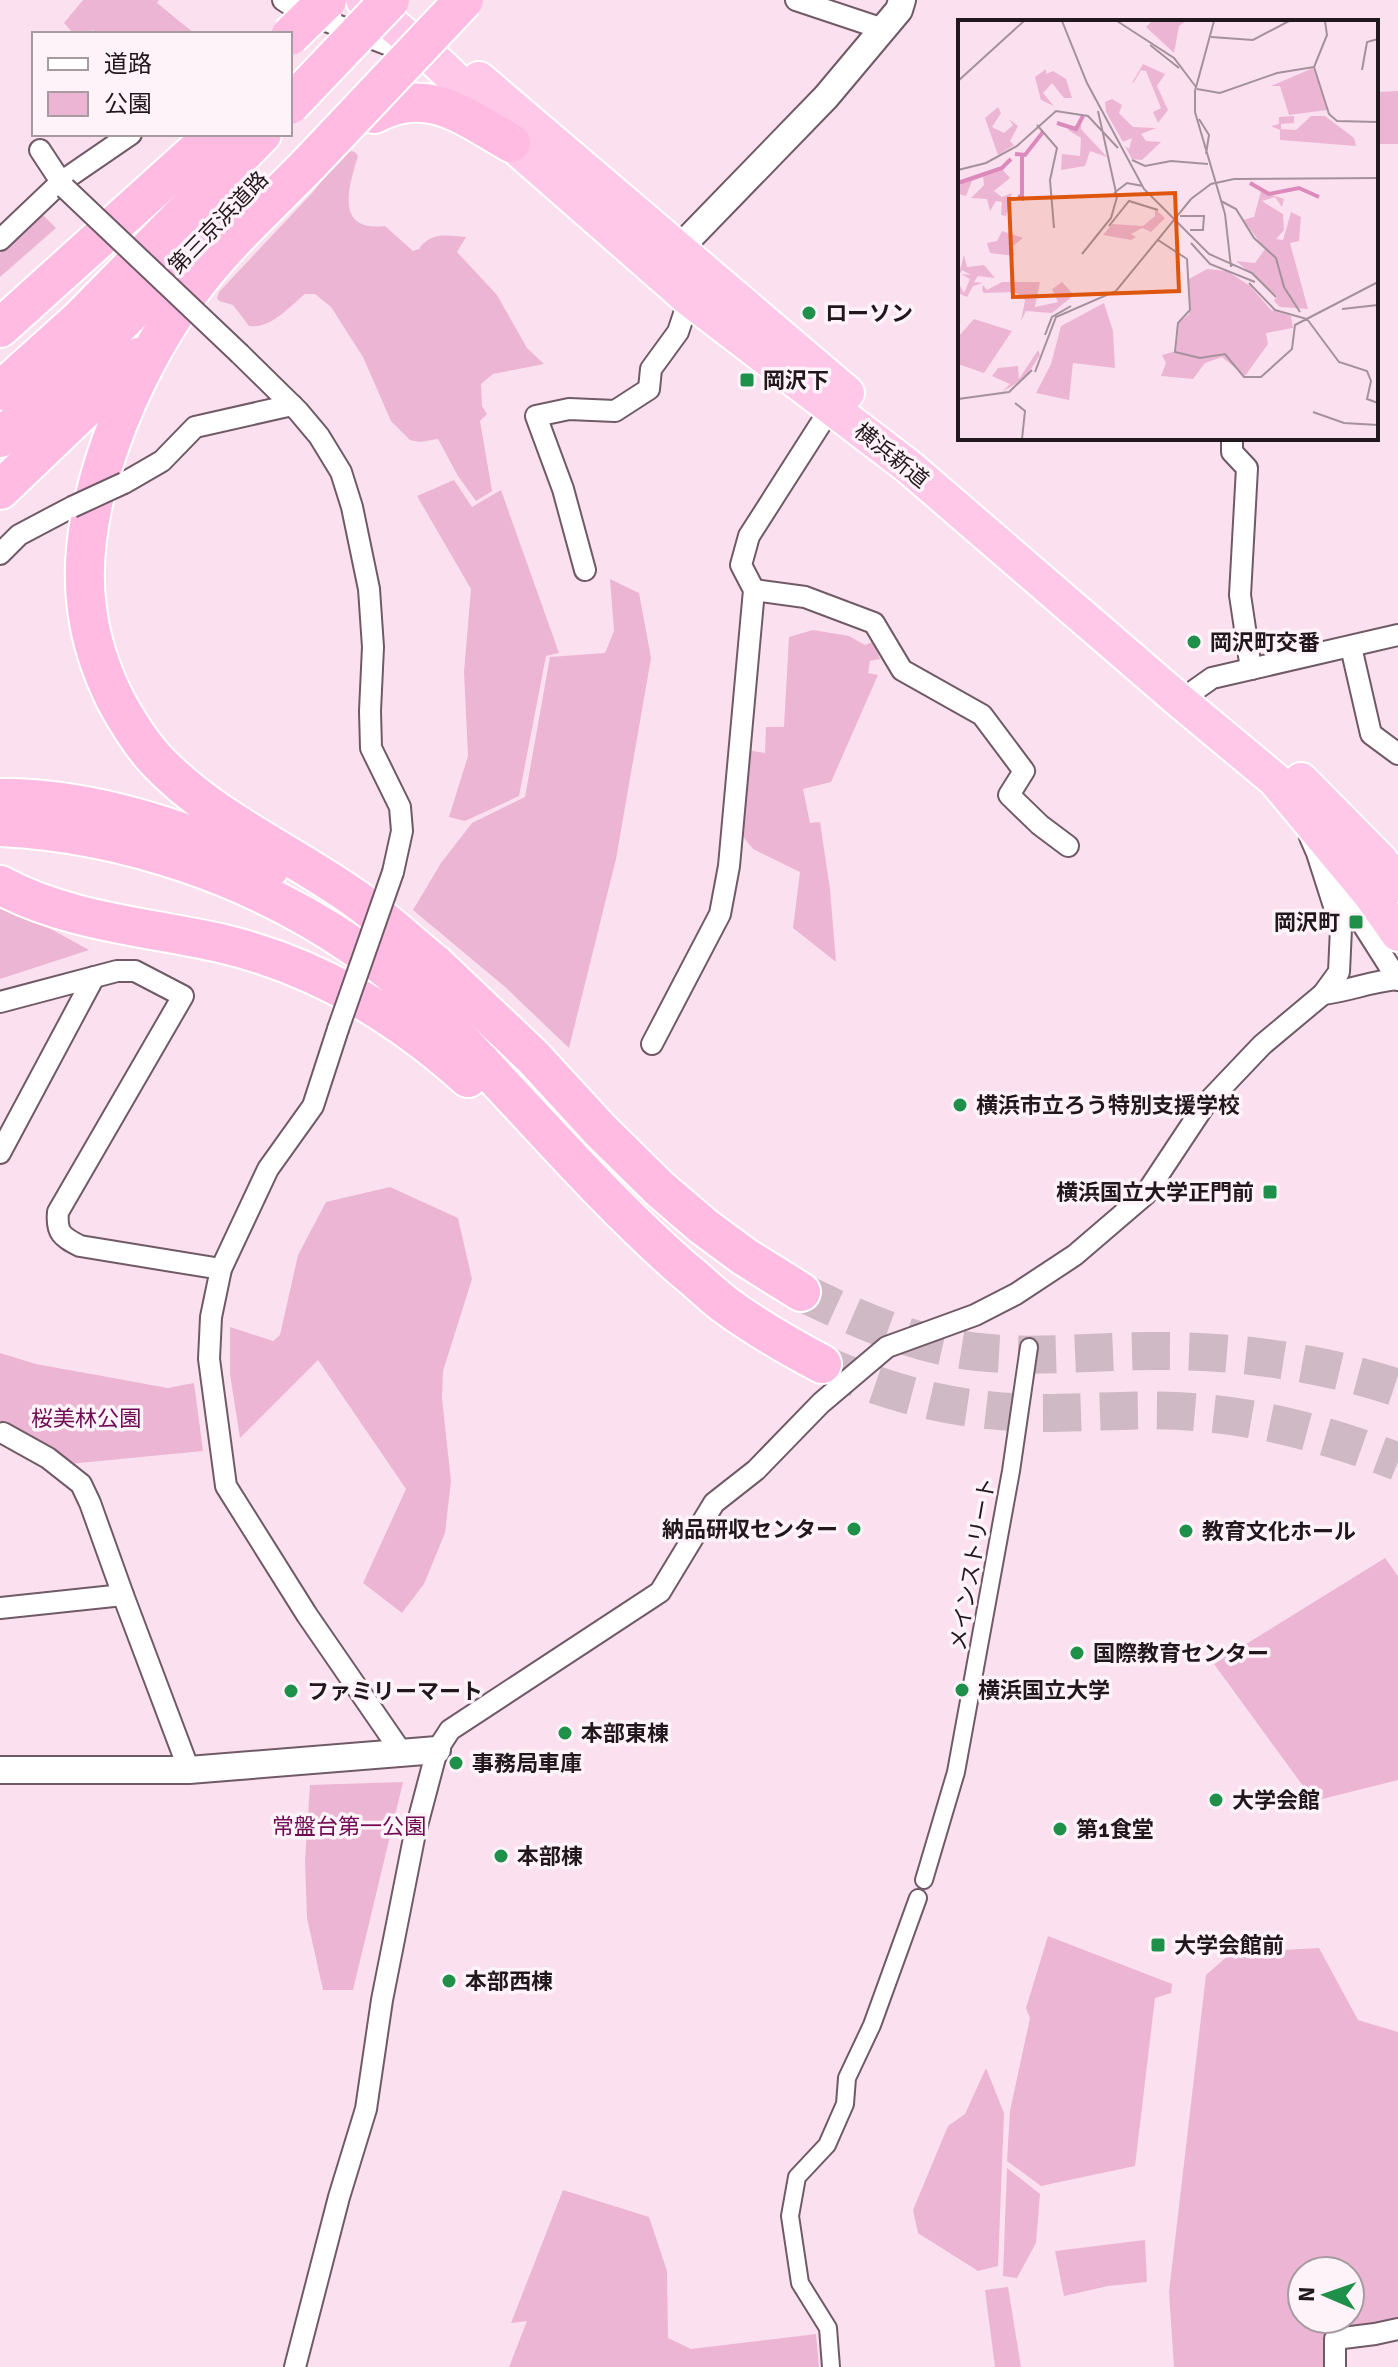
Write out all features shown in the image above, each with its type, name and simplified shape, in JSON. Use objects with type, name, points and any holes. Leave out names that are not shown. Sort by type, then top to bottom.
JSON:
[{"type":"highway","points":[[292,34],[327,0]]},
{"type":"highway","name":"横浜新道","points":[[366,0],[479,102],[511,143],[668,260],[1187,695],[1293,800],[1370,894],[1398,934]]},
{"type":"highway","points":[[292,66],[366,0]]},
{"type":"highway","name":"横浜新道","points":[[391,0],[668,260],[689,299],[832,406],[1187,695],[1305,783],[1381,861],[1398,885]]},
{"type":"highway","points":[[292,103],[391,0]]},
{"type":"highway","name":"第三京浜道路","points":[[0,438],[127,317],[429,0]]},
{"type":"highway","points":[[464,0],[287,147],[222,254],[190,291],[156,344],[140,375],[102,471],[91,516],[85,563],[87,609],[97,655],[131,729],[157,761],[193,794],[246,831],[356,899],[435,964],[533,1057],[660,1189],[745,1257],[801,1292]]},
{"type":"highway","points":[[374,114],[402,103],[435,103],[452,109],[511,143]]},
{"type":"highway","points":[[0,296],[182,136]]},
{"type":"highway","points":[[0,328],[213,136]]},
{"type":"highway","name":"第三京浜道路","points":[[0,391],[79,320],[287,147]]},
{"type":"highway","points":[[0,490],[139,357]]},
{"type":"highway","points":[[0,798],[50,800],[98,808],[169,828],[234,852],[357,911],[435,964]]},
{"type":"highway","points":[[0,827],[103,840],[180,861],[259,892],[327,928],[390,971],[447,1026],[607,1197]]},
{"type":"highway","points":[[0,885],[62,910],[226,945],[276,959],[338,985],[457,1067],[722,1302],[770,1336],[822,1364]]},
{"type":"street","points":[[283,0],[300,11],[438,63]]},
{"type":"street","points":[[796,0],[883,29]]},
{"type":"street","points":[[668,260],[826,97],[899,10],[902,0]]},
{"type":"street","points":[[0,240],[63,185],[128,136]]},
{"type":"street","points":[[40,150],[63,185],[240,354],[319,436],[341,472],[355,521],[369,589],[373,647],[371,748],[400,807],[402,831],[393,872],[313,1106],[268,1169],[221,1269],[211,1317],[209,1359],[226,1486],[307,1615],[402,1753]]},
{"type":"street","points":[[585,570],[563,489],[536,416],[569,409],[615,411],[649,389],[651,369],[678,332],[689,299]]},
{"type":"street","points":[[0,554],[19,535],[162,461],[195,427],[292,405]]},
{"type":"street","points":[[652,1044],[720,914],[729,866],[754,590],[741,565],[749,536],[832,406]]},
{"type":"street","points":[[1232,440],[1232,452],[1247,468],[1240,595],[1251,669]]},
{"type":"street","points":[[754,590],[805,597],[874,623],[902,670],[982,715],[1024,771],[1009,795],[1040,825],[1068,846]]},
{"type":"street","points":[[1187,695],[1212,678],[1398,635]]},
{"type":"street","points":[[1351,647],[1371,734],[1398,754]]},
{"type":"street","points":[[295,2367],[339,2197],[366,2109],[382,2000],[415,1833],[437,1750],[450,1730],[660,1592],[714,1503],[756,1470],[821,1403],[887,1347],[975,1315],[1016,1294],[1087,1245],[1145,1195],[1204,1106],[1262,1045],[1323,994],[1339,972],[1341,928],[1317,853],[1293,800]]},
{"type":"street","points":[[1317,853],[1398,979],[1323,994]]},
{"type":"street","points":[[0,1002],[117,971],[135,971],[183,996],[58,1212],[57,1226],[65,1239],[80,1246],[221,1269]]},
{"type":"street","points":[[0,1153],[94,977]]},
{"type":"street","name":"メインストリート","points":[[924,1880],[956,1772],[1011,1471],[1029,1347]]},
{"type":"street","points":[[1,1433],[48,1458],[81,1484],[189,1770]]},
{"type":"street","points":[[1,1602],[123,1595]]},
{"type":"street","points":[[0,1770],[189,1770],[437,1750]]},
{"type":"street","points":[[831,2367],[828,2328],[800,2283],[790,2216],[797,2177],[827,2145],[845,2104],[847,2078],[872,2025],[918,1898]]},
{"type":"street","points":[[1335,2367],[1335,2339],[1398,2329]]},
{"type":"green space","points":[[83,0],[159,0],[157,3],[193,32],[72,32],[64,23]]},
{"type":"green space","points":[[1398,91],[1398,144],[1378,144],[1378,92]]},
{"type":"green space","points":[[350,151],[358,156],[349,205],[358,222],[385,226],[413,251],[434,237],[466,237],[457,252],[497,295],[527,348],[544,364],[493,374],[481,384],[482,406],[487,414],[480,421],[492,491],[476,501],[438,439],[410,440],[391,421],[363,357],[331,307],[315,294],[305,294],[279,316],[257,326],[249,326],[233,305],[217,298],[219,292]]},
{"type":"green space","points":[[41,213],[56,228],[0,277],[0,253]]},
{"type":"green space","points":[[454,480],[472,507],[501,490],[559,653],[546,656],[519,796],[465,821],[449,817],[468,756],[464,672],[471,589],[417,496]]},
{"type":"green space","points":[[610,579],[639,593],[651,658],[616,859],[569,1048],[504,986],[413,910],[441,863],[472,823],[525,797],[550,657],[605,653],[614,631]]},
{"type":"green space","points":[[813,630],[849,636],[865,645],[873,642],[880,659],[870,661],[868,673],[878,675],[831,782],[803,789],[810,823],[820,822],[836,962],[793,928],[800,872],[753,849],[738,830],[746,750],[765,753],[766,727],[784,727],[789,637]]},
{"type":"green space","points":[[0,901],[89,950],[0,979]]},
{"type":"green space","points":[[390,1187],[458,1218],[472,1279],[443,1371],[442,1398],[451,1481],[445,1533],[424,1584],[402,1613],[363,1583],[406,1489],[318,1360],[240,1438],[230,1374],[230,1327],[273,1341],[280,1335],[298,1255],[326,1202]]},
{"type":"green space","name":"桜美林公園","points":[[0,1353],[36,1364],[168,1388],[194,1383],[203,1451],[69,1464],[0,1441]]},
{"type":"green space","points":[[1385,1558],[1398,1576],[1398,1780],[1314,1801],[1214,1664]]},
{"type":"green space","name":"常盤台第一公園","points":[[403,1782],[353,1990],[323,1990],[307,1918],[305,1861],[310,1785]]},
{"type":"green space","points":[[1048,1936],[1172,1984],[1171,1993],[1155,1998],[1135,2166],[1041,2186],[1007,2161],[1010,2111],[1030,2018],[1026,2008]]},
{"type":"green space","points":[[1319,1948],[1358,2020],[1398,2032],[1398,2321],[1366,2325],[1366,2255],[1286,2255],[1286,2335],[1328,2335],[1328,2367],[1174,2367],[1169,2292],[1206,1975],[1231,1953]]},
{"type":"green space","points":[[986,2068],[1004,2113],[998,2266],[978,2271],[918,2233],[913,2210],[948,2126],[965,2114]]},
{"type":"green space","points":[[1007,2168],[1040,2194],[1036,2243],[1017,2278],[1003,2276]]},
{"type":"green space","points":[[563,2190],[649,2217],[667,2271],[668,2338],[691,2349],[816,2334],[819,2367],[509,2367],[527,2321],[511,2323]]},
{"type":"green space","points":[[1145,2240],[1147,2282],[1108,2286],[1064,2296],[1055,2251]]},
{"type":"green space","points":[[1008,2287],[1021,2367],[995,2367],[985,2290]]},
{"type":"tunnel","points":[[801,1292],[896,1333],[956,1349],[1007,1354],[1222,1353],[1312,1365],[1398,1388]]},
{"type":"tunnel","points":[[822,1364],[876,1385],[955,1405],[1010,1412],[1163,1410],[1229,1416],[1302,1430],[1398,1462]]},
{"type":"place","name":"ローソン","points":[[809,313]]},
{"type":"place","name":"岡沢下","points":[[747,380]]},
{"type":"place","name":"岡沢町交番","points":[[1194,642]]},
{"type":"place","name":"岡沢町","points":[[1356,922]]},
{"type":"place","name":"横浜市立ろう特別支援学校","points":[[960,1105]]},
{"type":"place","name":"横浜国立大学正門前","points":[[1270,1192]]},
{"type":"place","name":"納品研収センター","points":[[854,1529]]},
{"type":"place","name":"教育文化ホール","points":[[1186,1531]]},
{"type":"place","name":"国際教育センター","points":[[1077,1653]]},
{"type":"place","name":"横浜国立大学","points":[[962,1690]]},
{"type":"place","name":"ファミリーマート","points":[[291,1691]]},
{"type":"place","name":"本部東棟","points":[[565,1733]]},
{"type":"place","name":"事務局車庫","points":[[456,1763]]},
{"type":"place","name":"大学会館","points":[[1216,1800]]},
{"type":"place","name":"第1食堂","points":[[1060,1829]]},
{"type":"place","name":"本部棟","points":[[501,1856]]},
{"type":"place","name":"大学会館前","points":[[1158,1945]]},
{"type":"place","name":"本部西棟","points":[[449,1981]]}]
